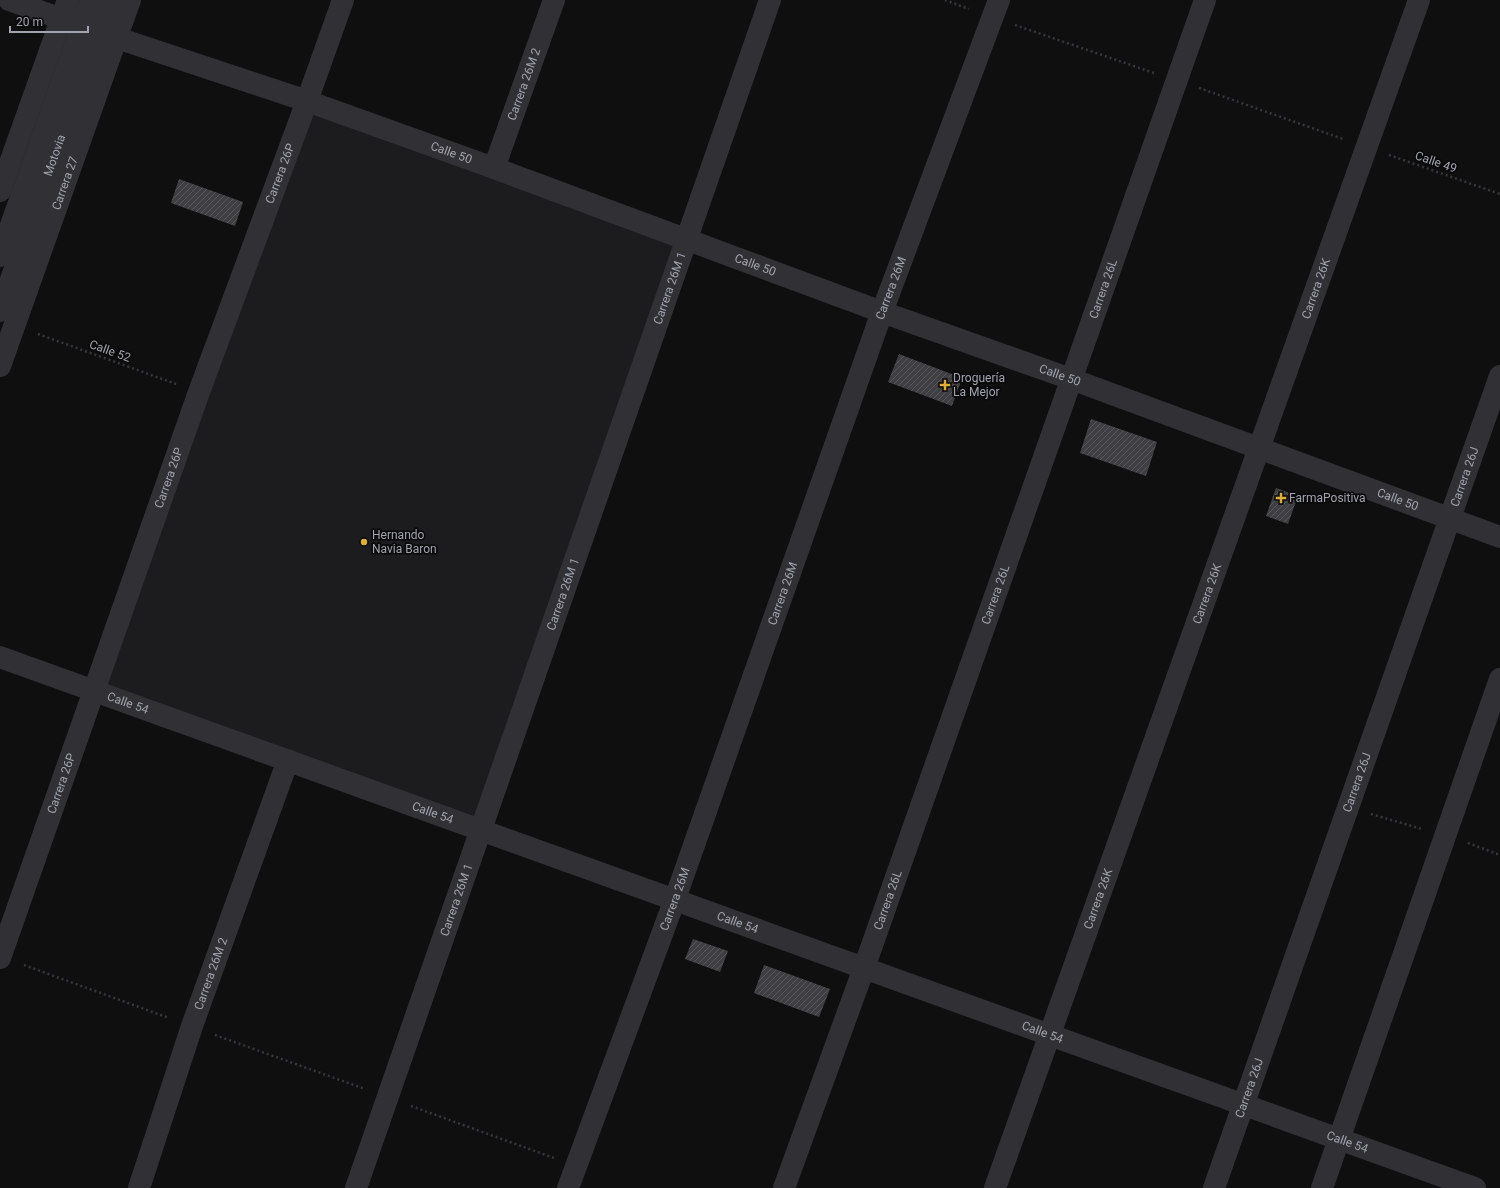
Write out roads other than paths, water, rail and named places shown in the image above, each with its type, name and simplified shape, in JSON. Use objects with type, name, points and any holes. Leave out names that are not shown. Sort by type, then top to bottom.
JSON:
[{"type":"street","name":"Calle 50","points":[[9,0],[64,10],[99,32],[307,101],[494,168],[687,238],[882,312],[1071,379],[1500,537]]},
{"type":"street","name":"Motovia","points":[[91,0],[99,32]]},
{"type":"street","name":"Motovia","points":[[0,256],[99,32],[109,0]]},
{"type":"street","name":"Carrera 27","points":[[0,366],[7,318],[99,32],[130,0]]},
{"type":"street","name":"Carrera 26P","points":[[0,957],[199,392],[343,0]]},
{"type":"street","name":"Carrera 26M 2","points":[[494,168],[554,0]]},
{"type":"street","name":"Carrera 26M 1","points":[[356,1188],[770,0]]},
{"type":"street","name":"Carrera 26M","points":[[568,1188],[675,899],[882,312],[999,0]]},
{"type":"street","name":"Carrera 26L","points":[[784,1188],[864,968],[1205,0]]},
{"type":"street","name":"Carrera 26K","points":[[995,1188],[1051,1035],[1419,0]]},
{"type":"street","points":[[0,192],[64,10]]},
{"type":"street","name":"Carrera 26J","points":[[1214,1188],[1500,376]]},
{"type":"street","name":"Calle 54","points":[[0,657],[1475,1188]]},
{"type":"street","points":[[1322,1188],[1500,679]]},
{"type":"street","name":"Carrera 26M 2","points":[[139,1188],[192,1026],[288,760]]},
{"type":"place","name":"Droguería La Mejor","points":[[945,385]]},
{"type":"place","name":"FarmaPositiva","points":[[1281,498]]},
{"type":"place","name":"Hernando Navia Baron","points":[[364,542]]}]
